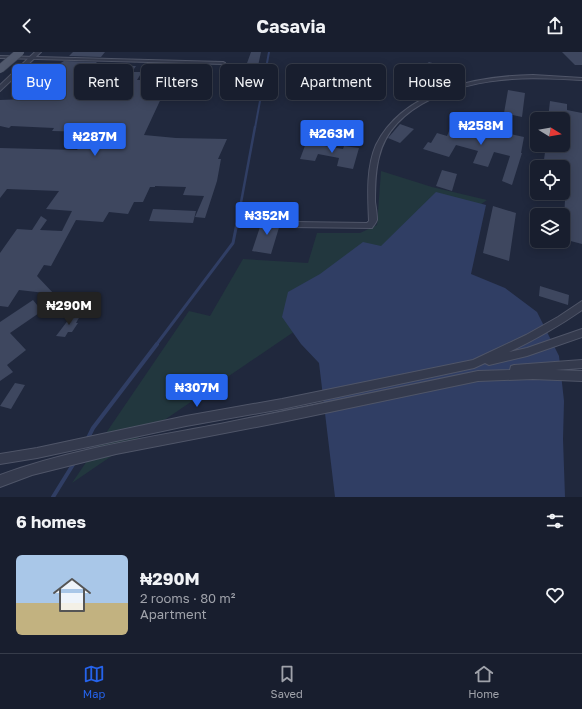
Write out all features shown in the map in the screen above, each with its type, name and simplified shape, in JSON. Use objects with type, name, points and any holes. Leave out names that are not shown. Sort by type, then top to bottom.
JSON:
[{"type":"main road","points":[[0,62],[12,52]]},
{"type":"main road","points":[[0,69],[20,52]]},
{"type":"street","points":[[0,89],[38,52]]},
{"type":"street","points":[[0,57],[223,62]]},
{"type":"street","points":[[294,225],[369,226],[373,221],[371,192],[375,160],[380,145],[388,131],[404,114],[426,100],[459,87],[503,78],[543,76],[582,79]]},
{"type":"street","points":[[474,364],[529,338],[561,320],[582,305]]},
{"type":"street","points":[[0,459],[282,404],[474,364],[526,352],[578,335]]},
{"type":"street","points":[[0,481],[32,469],[116,449],[282,417],[478,376],[514,370],[582,364]]},
{"type":"street","points":[[478,376],[533,374],[582,376]]},
{"type":"shaded area","points":[[381,171],[432,187],[487,200],[72,483],[189,311],[210,316],[243,259],[308,263],[317,233],[360,233],[377,225]]},
{"type":"water","points":[[436,192],[486,205],[471,274],[505,288],[537,312],[559,356],[564,401],[563,439],[565,497],[335,497],[319,363],[301,344],[282,317],[288,292],[320,274],[363,242],[381,246]]},
{"type":"building","points":[[73,52],[105,52],[101,57],[69,56]]},
{"type":"building","points":[[251,52],[261,52],[258,64],[247,64]]},
{"type":"building","points":[[562,52],[582,52],[582,65],[575,65]]},
{"type":"building","points":[[64,61],[97,62],[95,64],[74,64],[74,100],[133,100],[133,72],[141,72],[137,80],[141,80],[141,100],[160,100],[144,135],[176,138],[227,139],[218,159],[221,159],[217,181],[205,218],[195,217],[204,196],[183,195],[186,187],[155,186],[150,187],[143,202],[134,202],[128,214],[109,212],[103,222],[76,220],[51,266],[44,265],[37,276],[54,294],[19,290],[8,307],[0,306],[0,253],[17,229],[32,230],[41,216],[47,220],[40,230],[62,231],[72,211],[46,209],[59,191],[7,189],[0,198],[0,148],[77,150],[91,132],[52,131],[54,128],[11,126],[9,128],[0,126],[0,100],[66,100],[66,64],[59,64]]},
{"type":"building","points":[[508,90],[525,93],[522,117],[504,113]]},
{"type":"building","points":[[550,101],[567,104],[567,110],[582,113],[582,244],[570,241],[570,208],[565,208],[565,200],[570,200],[570,160],[544,160],[545,152],[570,152],[570,112],[549,112]]},
{"type":"building","points":[[453,121],[524,137],[522,153],[512,185],[502,181],[510,156],[494,152],[488,167],[473,163],[478,151],[456,145],[449,157],[423,149],[428,142],[431,143],[437,133],[447,136]]},
{"type":"building","points":[[400,124],[414,129],[400,143],[388,138]]},
{"type":"building","points":[[306,143],[343,149],[344,146],[359,148],[353,169],[337,166],[339,158],[318,154],[315,161],[300,159]]},
{"type":"building","points":[[442,170],[457,174],[452,191],[436,186]]},
{"type":"building","points":[[493,206],[516,213],[509,261],[483,253]]},
{"type":"building","points":[[153,209],[196,211],[193,223],[149,221]]},
{"type":"building","points":[[270,216],[280,217],[279,221],[281,221],[271,254],[252,251],[261,224],[263,224],[265,219],[269,219]]},
{"type":"building","points":[[540,286],[569,295],[568,305],[539,296]]},
{"type":"building","points":[[33,300],[42,311],[10,333],[26,350],[7,365],[13,372],[0,381],[0,322]]},
{"type":"building","points":[[72,315],[80,316],[76,323],[78,323],[72,332],[68,332],[65,337],[56,336]]},
{"type":"building","points":[[15,383],[25,385],[11,409],[0,406]]},
{"type":"waterway","points":[[255,128],[269,52]]},
{"type":"waterway","points":[[237,224],[255,127]]},
{"type":"waterway","points":[[156,345],[233,243],[237,223]]},
{"type":"waterway","points":[[87,440],[93,428],[157,344]]},
{"type":"waterway","points":[[53,497],[74,463]]}]
